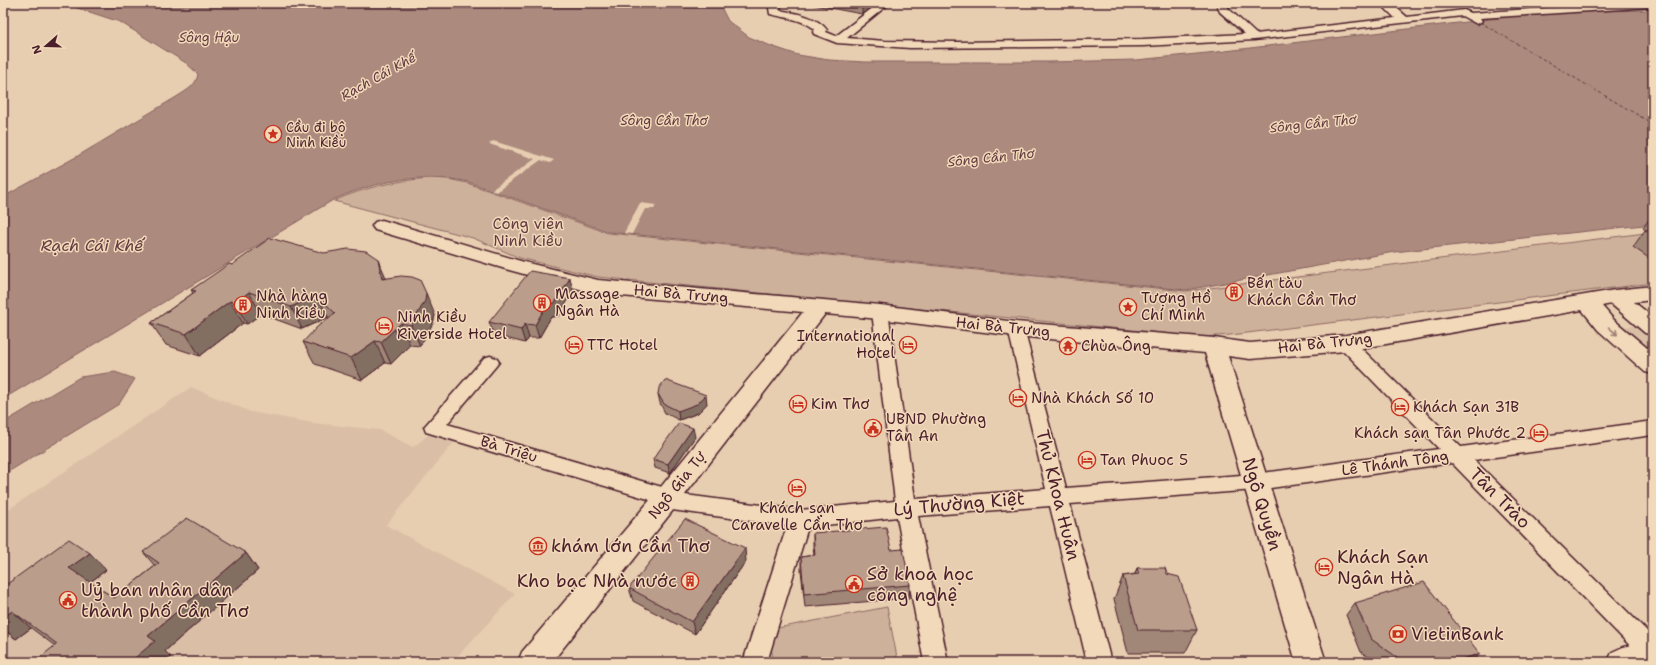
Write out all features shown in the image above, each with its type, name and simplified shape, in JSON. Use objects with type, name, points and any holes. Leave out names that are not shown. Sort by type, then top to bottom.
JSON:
[{"type":"street","points":[[778,3],[774,8],[774,12],[811,22],[819,26],[822,30],[818,32],[837,40],[911,45],[1185,41],[1254,37],[1464,13],[1473,18],[1586,5],[1653,4]]},
{"type":"street","points":[[837,40],[884,3]]},
{"type":"street","points":[[1221,3],[1224,10],[1254,37]]},
{"type":"street","points":[[1385,3],[1396,14],[1404,19]]},
{"type":"street","name":"Hai Bà Trưng","points":[[382,226],[454,246],[552,277],[598,287],[880,312],[1016,329],[1214,346],[1250,351],[1346,343],[1615,297],[1653,293]]},
{"type":"street","points":[[1615,297],[1653,328]]},
{"type":"street","points":[[1588,302],[1606,325],[1653,366]]},
{"type":"street","name":"Ngô Gia Tự","points":[[534,662],[665,501],[819,307]]},
{"type":"street","points":[[880,312],[906,508],[936,662]]},
{"type":"street","name":"Thủ Khoa Huân","points":[[1016,329],[1099,662]]},
{"type":"street","name":"Tân Trào","points":[[1346,343],[1653,654]]},
{"type":"street","name":"Ngô Quyền","points":[[1214,346],[1311,662]]},
{"type":"street","name":"Bà Triệu","points":[[490,362],[433,427],[655,493],[665,501]]},
{"type":"street","name":"Lê Thánh Tông","points":[[1255,482],[1653,428]]},
{"type":"street","name":"Lý Thường Kiệt","points":[[665,501],[800,519],[906,508],[1255,482]]},
{"type":"street","points":[[755,662],[800,519]]},
{"type":"street","points":[[1623,662],[1653,654]]},
{"type":"shaded area","points":[[1636,325],[1653,338],[1653,364],[1610,329]]},
{"type":"shaded area","points":[[191,387],[251,412],[314,423],[380,430],[413,447],[432,432],[456,440],[386,525],[515,594],[452,662],[3,662],[3,513]]},
{"type":"green space","name":"Công viên Ninh Kiều","points":[[429,178],[448,179],[467,183],[608,233],[1186,291],[1653,232],[1653,283],[1231,335],[1202,337],[598,277],[520,258],[473,238],[334,201],[381,185]]},
{"type":"green space","points":[[887,607],[898,662],[774,662],[767,630]]},
{"type":"water","name":"Sông Cần Thơ","points":[[62,3],[719,3],[728,21],[749,37],[771,46],[798,55],[829,60],[865,62],[1048,62],[1136,60],[1217,52],[1549,12],[1653,10],[1653,224],[1394,252],[1186,290],[609,232],[468,182],[451,179],[417,178],[382,183],[349,193],[333,200],[3,399],[3,197],[76,157],[188,90],[195,82],[198,74],[186,63],[120,22]]},
{"type":"water","points":[[115,372],[135,379],[119,404],[8,472],[3,471],[3,423],[80,377]]},
{"type":"pier","points":[[493,141],[554,160],[550,163],[541,160],[496,192],[491,190],[535,159],[489,144]]},
{"type":"pier","points":[[640,203],[656,205],[654,209],[645,209],[632,234],[624,233]]},
{"type":"building","points":[[1653,229],[1653,235],[1645,230]]},
{"type":"building","points":[[270,238],[324,253],[348,249],[366,251],[378,259],[382,279],[401,276],[412,277],[420,280],[426,293],[425,301],[411,325],[401,323],[381,342],[375,341],[351,358],[303,342],[317,327],[335,313],[317,295],[291,307],[249,292],[235,303],[230,301],[186,334],[151,323],[196,291],[191,290],[229,264],[232,265]]},
{"type":"building","points":[[530,271],[570,278],[555,303],[547,304],[535,325],[525,324],[521,330],[489,322]]},
{"type":"building","points":[[665,380],[706,395],[697,404],[678,411],[664,404],[658,394],[659,388]]},
{"type":"building","points":[[679,423],[693,428],[668,464],[653,459]]},
{"type":"building","name":"Uỷ ban nhân dân thành phố Cần Thơ","points":[[187,518],[246,553],[148,636],[155,641],[130,662],[34,662],[57,644],[12,611],[3,618],[3,587],[69,539],[90,553],[69,568],[114,598],[159,563],[143,552]]},
{"type":"building","name":"Kho bạc Nhà nước","points":[[685,519],[745,548],[692,622],[629,588]]},
{"type":"building","name":"Sở khoa học công nghệ","points":[[886,527],[891,550],[903,549],[910,585],[804,594],[801,557],[815,555],[813,533]]},
{"type":"building","points":[[1137,568],[1165,568],[1167,574],[1179,577],[1197,630],[1138,630],[1123,576],[1139,574]]},
{"type":"building","name":"VietinBank","points":[[1424,582],[1480,654],[1451,662],[1404,662],[1371,639],[1355,603]]},
{"type":"ferry route","points":[[1480,22],[1653,124]]},
{"type":"place","name":"Cầu đi bộ Ninh Kiều","points":[[273,134]]},
{"type":"place","name":"Bến tàu Khách Cần Thơ","points":[[1234,292]]},
{"type":"place","name":"Massage Ngân Hà","points":[[542,303]]},
{"type":"place","name":"Nhà hàng Ninh Kiều","points":[[243,305]]},
{"type":"place","name":"Tượng Hồ Chí Minh","points":[[1128,307]]},
{"type":"place","name":"Ninh Kiều Riverside Hotel","points":[[384,326]]},
{"type":"place","name":"TTC Hotel","points":[[574,345]]},
{"type":"place","name":"International Hotel","points":[[908,345]]},
{"type":"place","name":"Chùa Ông","points":[[1068,346]]},
{"type":"place","name":"Nhà Khách Số 10","points":[[1018,398]]},
{"type":"place","name":"Kim Thơ","points":[[798,404]]},
{"type":"place","name":"Khách Sạn 31B","points":[[1400,407]]},
{"type":"place","name":"UBND Phường Tân An","points":[[873,428]]},
{"type":"place","name":"Khách sạn Tân Phước 2","points":[[1539,433]]},
{"type":"place","name":"Tan Phuoc 5","points":[[1087,460]]},
{"type":"place","name":"Khách sạn Caravelle Cần Thơ","points":[[797,488]]},
{"type":"place","name":"khám lớn Cần Thơ","points":[[538,546]]},
{"type":"place","name":"Khách Sạn Ngân Hà","points":[[1324,567]]},
{"type":"place","name":"Kho bạc Nhà nước","points":[[690,581]]},
{"type":"place","name":"Sở khoa học công nghệ","points":[[854,584]]},
{"type":"place","name":"Uỷ ban nhân dân thành phố Cần Thơ","points":[[68,600]]},
{"type":"place","name":"VietinBank","points":[[1398,634]]},
{"type":"water label","name":"Sông Hậu","points":[[209,37]]},
{"type":"water label","name":"Rạch Cái Khế","points":[[378,76]]},
{"type":"water label","name":"Rạch Cái Khế","points":[[92,245]]}]
